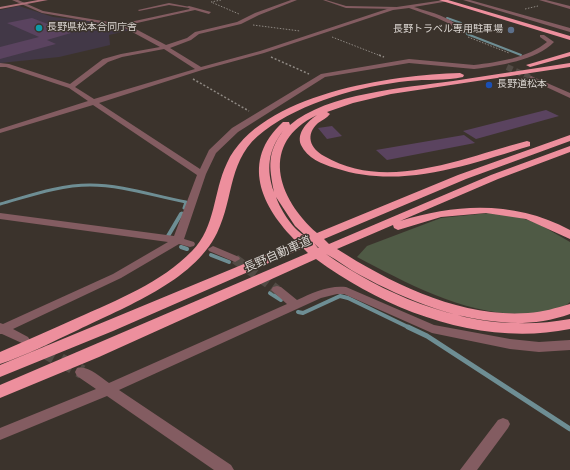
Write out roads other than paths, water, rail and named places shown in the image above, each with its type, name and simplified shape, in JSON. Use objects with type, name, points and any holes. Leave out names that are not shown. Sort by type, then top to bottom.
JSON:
[{"type":"highway","points":[[446,0],[568,32]]},
{"type":"highway","points":[[446,0],[513,21],[554,36],[562,49],[570,54]]},
{"type":"highway","points":[[455,0],[568,32]]},
{"type":"highway","points":[[513,21],[568,32]]},
{"type":"highway","points":[[0,358],[137,296],[184,265],[198,252],[213,231],[221,208],[233,162],[249,140],[261,129],[282,115],[341,92],[366,85],[430,76],[485,73],[522,67],[562,49]]},
{"type":"highway","points":[[570,65],[361,97],[320,111],[302,120],[288,131],[278,146],[274,163],[276,183],[287,207],[306,230],[341,259],[361,272],[408,294],[468,312],[504,318],[540,317],[570,309]]},
{"type":"highway","points":[[441,84],[570,72]]},
{"type":"highway","points":[[341,92],[301,113],[285,124],[273,137],[265,153],[264,174],[270,196],[286,224],[296,235],[310,248],[351,277],[401,302],[454,320],[506,329],[533,330],[570,324]]},
{"type":"highway","points":[[361,97],[330,111],[311,126],[305,138],[306,144],[316,157],[335,166],[360,172],[405,174],[453,166],[570,131]]},
{"type":"highway","name":"長野自動車道","points":[[0,371],[153,308],[453,180],[518,155],[570,138]]},
{"type":"highway","points":[[341,246],[506,172],[570,149]]},
{"type":"highway","points":[[341,246],[412,221],[442,213],[470,210],[497,210],[525,215],[549,223],[570,235]]},
{"type":"highway","name":"長野自動車道","points":[[0,392],[341,246]]},
{"type":"street","points":[[14,0],[42,12],[107,22],[122,26],[146,36],[200,69]]},
{"type":"street","points":[[0,8],[46,0]]},
{"type":"street","points":[[71,87],[102,62],[143,50],[164,47],[185,41],[197,33],[240,23],[250,17],[295,0]]},
{"type":"street","points":[[0,131],[200,69],[262,52],[398,8],[409,8],[446,0]]},
{"type":"street","points":[[465,0],[568,32]]},
{"type":"street","points":[[541,0],[570,8]]},
{"type":"street","points":[[122,26],[192,8],[209,14]]},
{"type":"street","points":[[409,8],[451,22],[456,25],[461,32]]},
{"type":"street","points":[[1,328],[117,276],[178,240],[202,174],[212,152],[235,130],[317,78],[330,72],[398,62],[421,61],[474,67],[519,57],[548,46],[551,42],[542,36]]},
{"type":"street","points":[[498,62],[507,67]]},
{"type":"street","points":[[0,65],[7,65],[71,87],[202,174]]},
{"type":"street","points":[[531,78],[570,96]]},
{"type":"street","points":[[0,216],[90,227],[178,240],[190,244]]},
{"type":"street","points":[[213,249],[235,259]]},
{"type":"street","points":[[277,290],[296,305]]},
{"type":"street","points":[[0,434],[109,389],[317,295],[337,290],[346,291],[432,329],[510,344],[539,347],[570,345]]},
{"type":"street","points":[[1,328],[24,340]]},
{"type":"street","points":[[82,372],[226,470]]},
{"type":"street","points":[[468,470],[503,424]]},
{"type":"lane","points":[[324,0],[346,7],[398,8]]},
{"type":"lane","points":[[139,10],[169,4],[192,8]]},
{"type":"waterway","points":[[447,18],[461,23],[467,34],[521,55]]},
{"type":"waterway","points":[[0,204],[56,189],[78,185],[102,185],[186,202],[184,208]]},
{"type":"waterway","points":[[168,236],[181,214]]},
{"type":"waterway","points":[[181,247],[187,249]]},
{"type":"waterway","points":[[211,255],[229,262]]},
{"type":"waterway","points":[[270,293],[281,300]]},
{"type":"waterway","points":[[298,312],[303,313],[340,296],[348,298],[410,328]]},
{"type":"waterway","points":[[408,327],[427,336],[570,429]]},
{"type":"tunnel","points":[[507,67],[531,78]]},
{"type":"tunnel","points":[[235,259],[277,290]]},
{"type":"tunnel","points":[[42,350],[82,372]]},
{"type":"place","name":"長野県松本合同庁舎","points":[[39,28]]},
{"type":"place","name":"長野トラベル専用駐車場","points":[[511,30]]},
{"type":"place","name":"長野道松本","points":[[489,85]]}]
